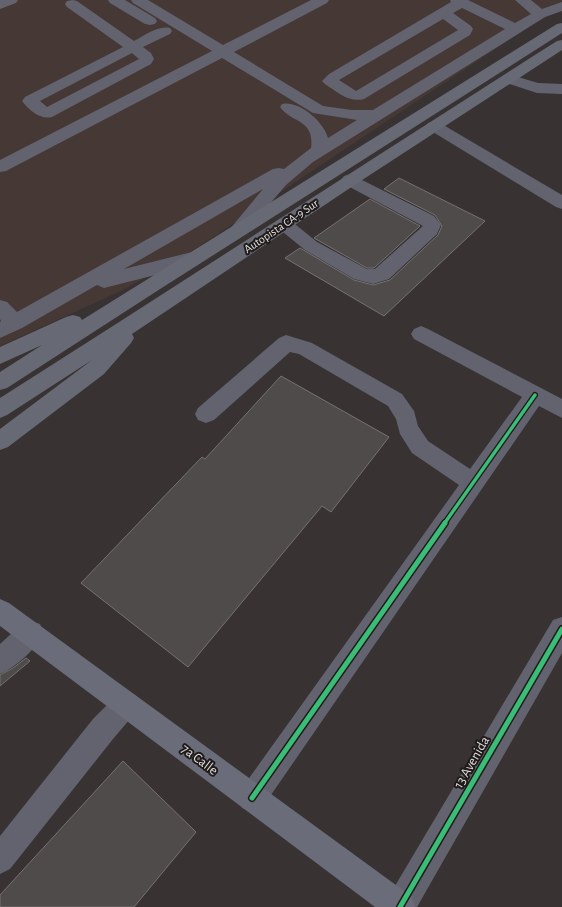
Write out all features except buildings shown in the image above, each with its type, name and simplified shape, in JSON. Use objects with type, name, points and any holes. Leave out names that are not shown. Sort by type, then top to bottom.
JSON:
[{"type":"highway","name":"Autopista CA-9 Sur","points":[[0,382],[192,259],[562,27]]},
{"type":"highway","name":"Autopista CA-9 Sur","points":[[0,408],[142,318],[350,180],[562,44]]},
{"type":"highway","points":[[0,356],[150,286]]},
{"type":"highway","points":[[0,441],[97,368],[142,318]]},
{"type":"main road","name":"7a Calle","points":[[0,611],[400,907]]},
{"type":"street","points":[[0,5],[11,0]]},
{"type":"street","points":[[115,0],[165,31],[216,55],[316,90],[352,96],[358,96],[465,32],[466,29],[463,26],[443,13]]},
{"type":"street","points":[[138,0],[311,122],[318,131],[320,137],[313,154],[280,181],[238,230]]},
{"type":"street","points":[[0,167],[322,0]]},
{"type":"street","points":[[522,0],[540,14]]},
{"type":"street","points":[[316,90],[443,13],[459,1],[516,29]]},
{"type":"street","points":[[72,4],[133,47],[146,56],[147,59],[146,61],[47,114],[30,101],[133,47],[165,31]]},
{"type":"street","points":[[0,307],[8,327],[313,154],[540,14],[562,6]]},
{"type":"street","points":[[508,79],[537,88],[562,89]]},
{"type":"street","points":[[316,90],[319,110],[352,116],[376,115]]},
{"type":"street","points":[[434,126],[562,203]]},
{"type":"street","points":[[284,224],[311,246],[362,274],[373,277],[382,274],[431,230],[432,225],[428,220],[350,180]]},
{"type":"street","points":[[78,287],[192,259]]},
{"type":"street","points":[[421,334],[562,409]]},
{"type":"street","points":[[206,414],[286,343],[305,348],[395,400],[406,417],[408,428],[420,447],[473,483]]},
{"type":"street","points":[[252,798],[535,395]]},
{"type":"street","name":"13 Avenida","points":[[400,907],[562,629]]},
{"type":"street","points":[[0,661],[31,633]]},
{"type":"street","points":[[0,859],[103,729],[126,704]]},
{"type":"shaded area","points":[[0,0],[562,0],[562,8],[527,28],[189,253],[123,290],[0,346]]},
{"type":"cycle path","points":[[252,798],[535,395]]},
{"type":"cycle path","points":[[400,907],[562,629]]}]
